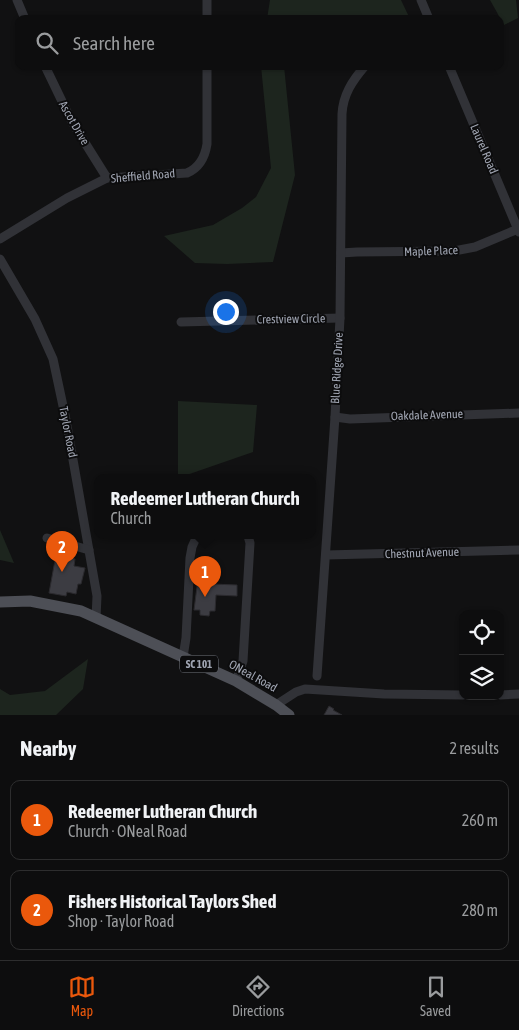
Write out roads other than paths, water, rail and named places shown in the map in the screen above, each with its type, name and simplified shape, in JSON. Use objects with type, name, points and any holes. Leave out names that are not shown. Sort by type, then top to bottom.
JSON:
[{"type":"main road","name":"SC 101","points":[[0,602],[30,601],[73,609],[96,618]]},
{"type":"main road","name":"ONeal Road","points":[[96,618],[236,681],[276,705]]},
{"type":"main road","name":"SC 101","points":[[276,705],[289,715]]},
{"type":"street","points":[[17,0],[23,15]]},
{"type":"street","points":[[207,0],[207,15]]},
{"type":"street","points":[[421,0],[427,15]]},
{"type":"street","name":"Ascot Drive","points":[[47,70],[72,122],[107,178]]},
{"type":"street","name":"Sheffield Road","points":[[0,239],[67,198],[107,178],[186,173],[197,166],[205,156],[207,144],[207,70]]},
{"type":"street","name":"Blue Ridge Drive","points":[[317,676],[340,318],[342,105],[350,86],[362,70]]},
{"type":"street","name":"Laurel Road","points":[[451,70],[518,231]]},
{"type":"street","name":"Maple Place","points":[[341,253],[454,251],[475,247],[518,231]]},
{"type":"street","name":"Taylor Road","points":[[0,259],[35,319],[53,359],[66,420],[97,596],[96,618]]},
{"type":"street","name":"Crestview Circle","points":[[181,322],[340,318]]},
{"type":"street","name":"Oakdale Avenue","points":[[335,417],[350,419],[519,413]]},
{"type":"street","points":[[47,538],[89,550]]},
{"type":"street","points":[[183,657],[186,638],[190,558],[196,539]]},
{"type":"street","points":[[236,681],[243,661],[249,539]]},
{"type":"street","name":"Chestnut Avenue","points":[[326,555],[519,550]]},
{"type":"street","name":"ONeal Road","points":[[276,705],[296,692],[305,689],[384,694],[459,695]]},
{"type":"street","points":[[504,695],[519,694]]},
{"type":"place","name":"Fishers Historical Taylors Shed","points":[[62,572]]},
{"type":"place","name":"Redeemer Lutheran Church","points":[[205,597]]}]
